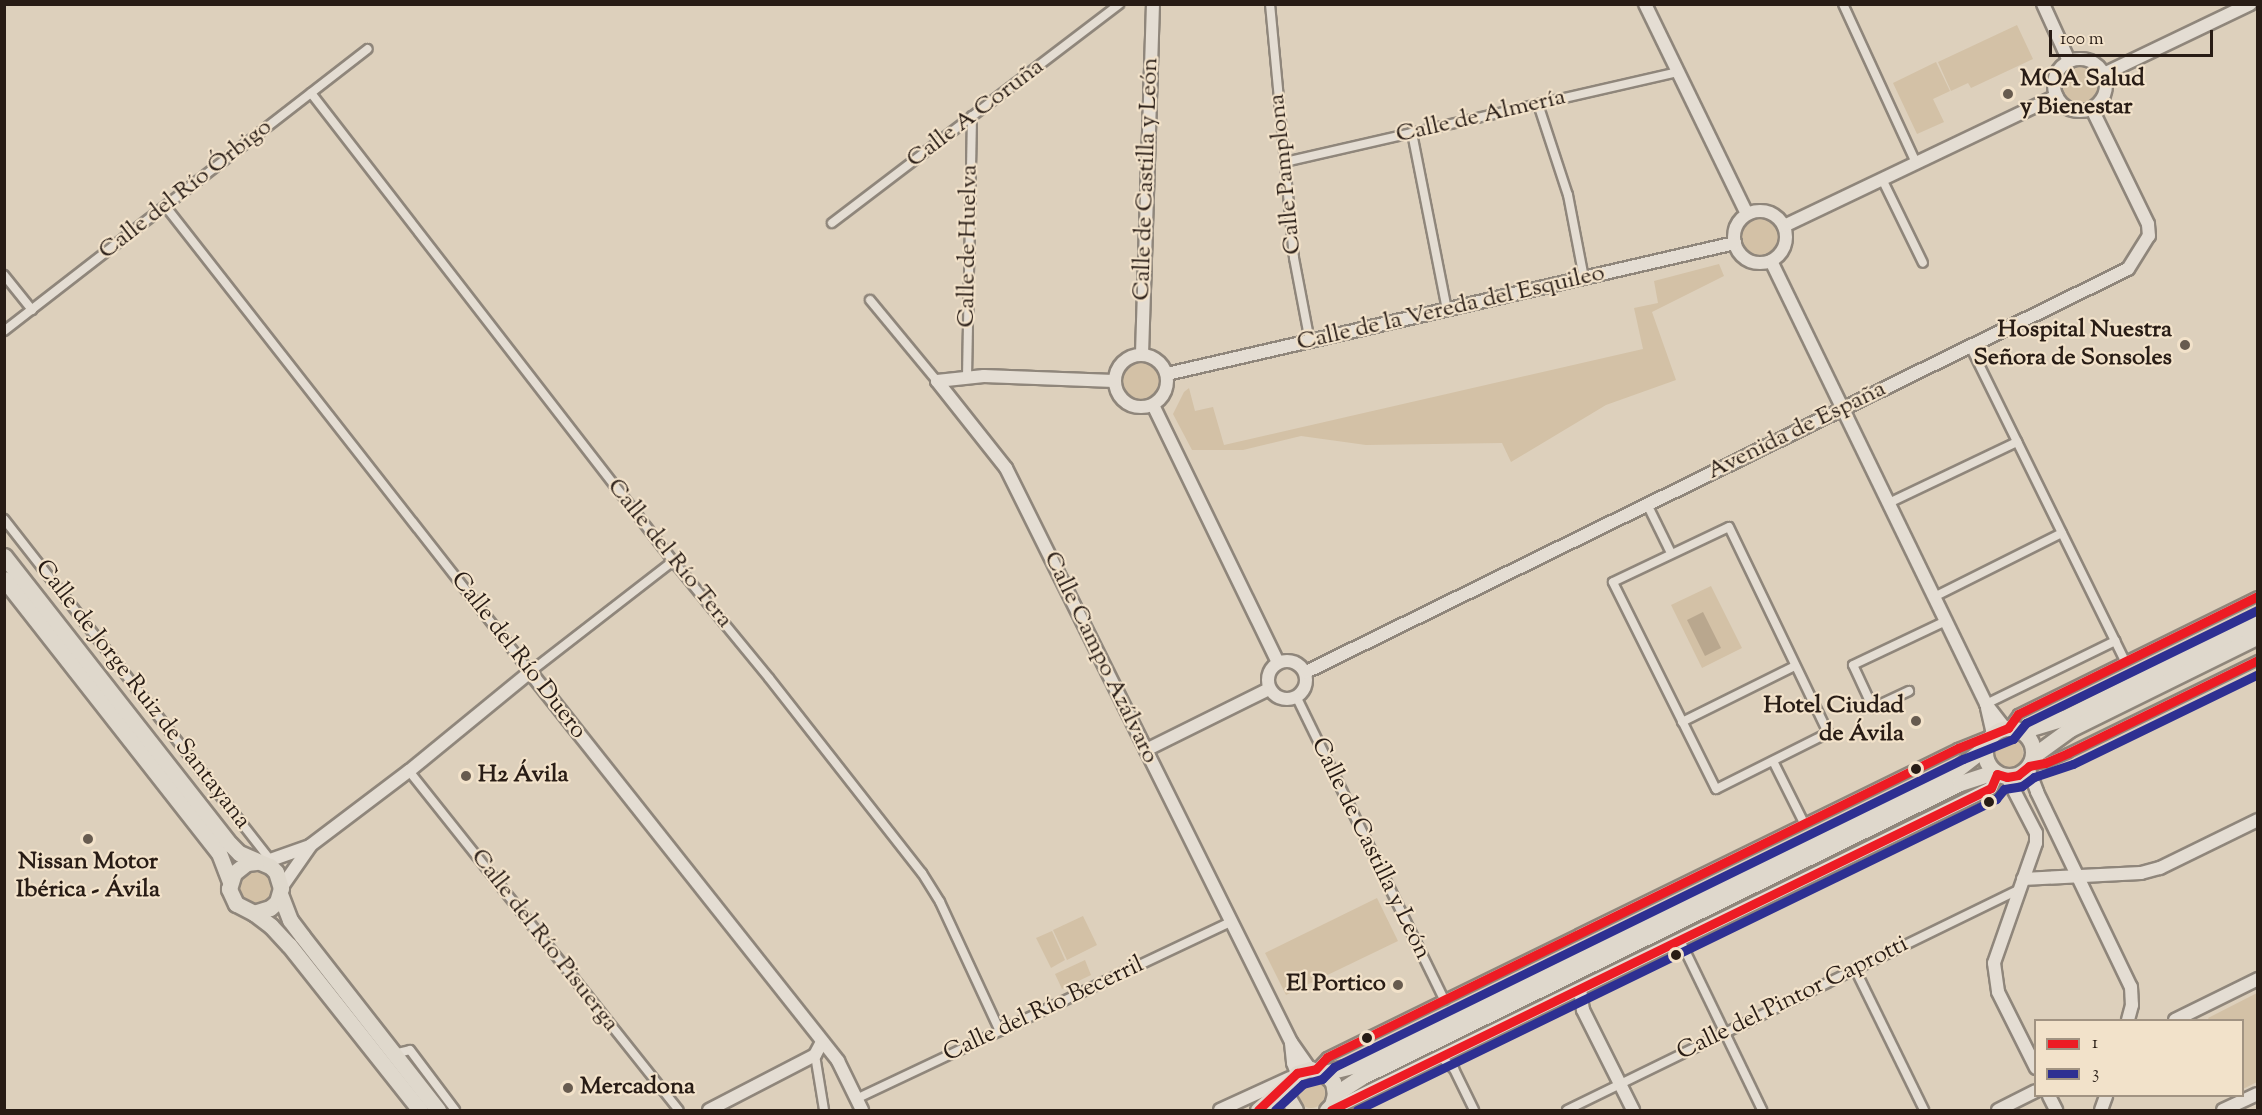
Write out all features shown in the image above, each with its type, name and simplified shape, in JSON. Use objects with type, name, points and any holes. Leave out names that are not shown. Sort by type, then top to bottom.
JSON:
[{"type":"highway","name":"Calle de Jorge Ruiz de Santayana","points":[[4,556],[230,844],[239,853],[266,864],[281,891],[290,920],[438,1110]]},
{"type":"highway","name":"Calle de Jorge Ruiz de Santayana","points":[[4,579],[219,853],[230,881],[231,897],[236,904],[272,926],[289,945],[420,1110]]},
{"type":"highway","points":[[1258,1110],[1305,1074],[1355,1065],[1955,771],[2000,734],[2064,718],[2258,621]]},
{"type":"highway","points":[[1335,1094],[1361,1077],[1950,788],[1999,774],[2018,775],[2070,729],[2258,636]]},
{"type":"highway","points":[[2000,734],[2028,738],[2030,763]]},
{"type":"highway","points":[[1999,774],[1985,761],[2000,734]]},
{"type":"highway","name":"Calle de Jorge Ruiz de Santayana","points":[[230,881],[240,867],[266,864]]},
{"type":"highway","points":[[254,913],[270,908],[281,891]]},
{"type":"highway","points":[[1305,1074],[1333,1082],[1335,1094],[1329,1110]]},
{"type":"highway","points":[[1295,1110],[1287,1096],[1305,1074]]},
{"type":"street","name":"Calle A Coruña","points":[[832,223],[1119,4]]},
{"type":"street","name":"Calle de Castilla y León","points":[[1142,354],[1153,4]]},
{"type":"street","name":"Calle Pamplona","points":[[1270,4],[1294,258],[1310,342]]},
{"type":"street","points":[[1645,4],[1747,214]]},
{"type":"street","points":[[1843,4],[1916,163]]},
{"type":"street","points":[[2043,4],[2069,61]]},
{"type":"street","points":[[2104,74],[2250,4]]},
{"type":"street","name":"Calle del Río Órbigo","points":[[4,331],[166,207],[367,48]]},
{"type":"street","points":[[2082,59],[2095,64],[2104,74],[2106,87],[2102,100],[2092,109],[2079,111],[2066,107],[2057,96],[2054,83],[2059,70],[2069,61],[2082,59]]},
{"type":"street","name":"Calle de Almería","points":[[1285,162],[1678,72]]},
{"type":"street","name":"Calle del Río Tera","points":[[311,93],[673,561],[769,678],[922,873],[940,902],[1000,1031]]},
{"type":"street","points":[[1784,226],[2057,96]]},
{"type":"street","points":[[1538,104],[1568,195],[1584,278]]},
{"type":"street","name":"Avenida de España","points":[[1306,672],[2128,269],[2149,236],[2148,224],[2092,109]]},
{"type":"street","name":"Calle de Huelva","points":[[967,377],[972,116]]},
{"type":"street","points":[[1412,133],[1446,310]]},
{"type":"street","points":[[1882,179],[1923,263]]},
{"type":"street","name":"Calle del Río Duero","points":[[166,207],[838,1061],[859,1105]]},
{"type":"street","points":[[1761,211],[1775,215],[1784,226],[1786,240],[1782,252],[1771,261],[1756,263],[1742,256],[1735,243],[1735,232],[1739,222],[1747,214],[1761,211]]},
{"type":"street","name":"Calle de la Vereda del Esquileo","points":[[1167,374],[1735,243]]},
{"type":"street","points":[[1771,261],[2000,734]]},
{"type":"street","points":[[4,275],[32,310]]},
{"type":"street","name":"Calle Campo Azálvaro","points":[[870,300],[1006,468],[1305,1074]]},
{"type":"street","points":[[1970,346],[2125,661]]},
{"type":"street","points":[[1142,354],[1153,357],[1162,364],[1167,374],[1167,386],[1162,397],[1153,405],[1140,407],[1127,404],[1118,394],[1114,381],[1118,368],[1128,358],[1142,354]]},
{"type":"street","points":[[937,381],[967,377],[1114,381]]},
{"type":"street","points":[[1153,405],[1278,662]]},
{"type":"street","points":[[1889,503],[2017,442]]},
{"type":"street","points":[[1647,504],[1671,553]]},
{"type":"street","name":"Calle de Jorge Ruiz de Santayana","points":[[4,519],[266,864]]},
{"type":"street","points":[[1729,527],[1795,666],[1828,733],[1716,789],[1614,582],[1729,527]]},
{"type":"street","points":[[1934,597],[2062,534]]},
{"type":"street","points":[[266,864],[311,845],[409,771],[530,672],[673,561]]},
{"type":"street","points":[[1220,1110],[1305,1074],[1327,1057],[1958,748],[2000,734],[2018,714],[2258,596]]},
{"type":"street","points":[[1909,692],[1873,708],[1853,665],[1946,621]]},
{"type":"street","points":[[1986,704],[2115,641]]},
{"type":"street","points":[[2128,1019],[2132,1005],[2131,987],[2037,792],[2030,763],[2045,763],[2068,753],[2258,660]]},
{"type":"street","points":[[1294,661],[1306,672],[1307,687],[1297,698],[1281,700],[1269,690],[1268,674],[1278,662],[1294,661]]},
{"type":"street","points":[[1682,722],[1795,666]]},
{"type":"street","points":[[1146,750],[1269,690]]},
{"type":"street","name":"Calle de Castilla y León","points":[[1297,698],[1444,1000]]},
{"type":"street","points":[[1773,761],[1804,823]]},
{"type":"street","name":"Calle del Río Pisuerga","points":[[409,771],[679,1110]]},
{"type":"street","points":[[1999,774],[2036,834],[1994,963],[1998,992],[2034,1064]]},
{"type":"street","points":[[1329,1110],[1992,788],[1999,774]]},
{"type":"street","name":"Calle del Pintor Caprotti","points":[[1567,1110],[1855,969],[2021,884],[2077,874],[2141,873],[2160,868],[2258,820]]},
{"type":"street","points":[[281,891],[311,845]]},
{"type":"street","name":"Calle del Río Becerril","points":[[859,1105],[1000,1031],[1231,922]]},
{"type":"street","points":[[1680,940],[1762,1110]]},
{"type":"street","points":[[1855,969],[1924,1110]]},
{"type":"street","points":[[2177,1019],[2258,979]]},
{"type":"street","points":[[1580,989],[1583,1010],[1633,1110]]},
{"type":"street","points":[[709,1110],[815,1055],[822,1042]]},
{"type":"street","points":[[394,1054],[410,1050],[455,1110]]},
{"type":"street","points":[[1454,1051],[1454,1069]]},
{"type":"street","points":[[815,1055],[824,1110]]},
{"type":"street","points":[[1441,1057],[1454,1069],[1474,1110]]},
{"type":"street","points":[[1998,1110],[2034,1092]]},
{"type":"street","points":[[2223,1110],[2258,1094]]},
{"type":"shaded area","points":[[2017,25],[2033,59],[1971,88],[1968,83],[1951,91],[1938,62]]},
{"type":"shaded area","points":[[1936,62],[1950,91],[1933,99],[1944,122],[1917,134],[1893,83]]},
{"type":"shaded area","points":[[2080,65],[2088,66],[2094,71],[2099,77],[2099,93],[2094,99],[2088,104],[2080,105],[2072,104],[2066,99],[2061,93],[2060,85],[2061,77],[2066,71],[2072,66]]},
{"type":"shaded area","points":[[1760,217],[1774,223],[1780,237],[1774,251],[1760,257],[1746,251],[1740,237],[1746,223]]},
{"type":"shaded area","points":[[1719,264],[1724,276],[1652,312],[1676,380],[1606,405],[1511,462],[1502,443],[1366,445],[1301,436],[1243,450],[1192,450],[1173,414],[1184,392],[1189,388],[1195,411],[1213,407],[1224,445],[1643,349],[1634,308],[1658,303],[1654,281]]},
{"type":"shaded area","points":[[1141,361],[1155,367],[1161,381],[1155,395],[1141,401],[1127,395],[1121,381],[1127,367]]},
{"type":"shaded area","points":[[1711,586],[1742,648],[1702,668],[1671,605]]},
{"type":"shaded area","points":[[1703,612],[1721,648],[1705,656],[1687,620]]},
{"type":"shaded area","points":[[2008,738],[2019,742],[2023,753],[2019,764],[2008,768],[1997,764],[1993,753],[1997,742]]},
{"type":"shaded area","points":[[256,870],[268,875],[273,887],[268,899],[256,904],[244,899],[239,887],[244,875]]},
{"type":"shaded area","points":[[1377,898],[1398,941],[1286,995],[1265,953]]},
{"type":"shaded area","points":[[1083,916],[1097,945],[1067,960],[1053,930]]},
{"type":"shaded area","points":[[1052,931],[1065,960],[1051,968],[1036,938]]},
{"type":"shaded area","points":[[1085,960],[1091,975],[1062,989],[1055,974]]},
{"type":"shaded area","points":[[2257,993],[2257,1082],[2244,1088],[2244,1019],[2208,1018]]},
{"type":"shaded area","points":[[1311,1080],[1321,1084],[1325,1094],[1321,1104],[1311,1108],[1301,1104],[1297,1094],[1301,1084]]},
{"type":"transit line","name":"1","points":[[1258,1110],[1297,1073],[1316,1069],[1327,1057],[1958,748],[2008,728],[2018,714],[2258,596]]},
{"type":"transit line","name":"3","points":[[1275,1110],[1303,1084],[1322,1079],[1334,1067],[1963,759],[2013,739],[2026,723],[2258,610]]},
{"type":"transit line","name":"1","points":[[1331,1110],[1991,788],[1997,774],[2007,777],[2018,775],[2029,766],[2045,763],[2068,753],[2258,660]]},
{"type":"transit line","name":"3","points":[[1357,1110],[1996,799],[2004,789],[2022,786],[2034,777],[2073,764],[2258,674]]},
{"type":"place","name":"MOA Salud y Bienestar","points":[[2008,94]]},
{"type":"place","name":"Hospital Nuestra Señora de Sonsoles","points":[[2185,345]]},
{"type":"place","name":"Hotel Ciudad de Ávila","points":[[1916,721]]},
{"type":"place","name":"H2 Ávila","points":[[466,776]]},
{"type":"place","name":"Nissan Motor Ibérica - Ávila","points":[[88,839]]},
{"type":"place","name":"El Portico","points":[[1398,985]]},
{"type":"place","name":"Mercadona","points":[[568,1088]]}]
